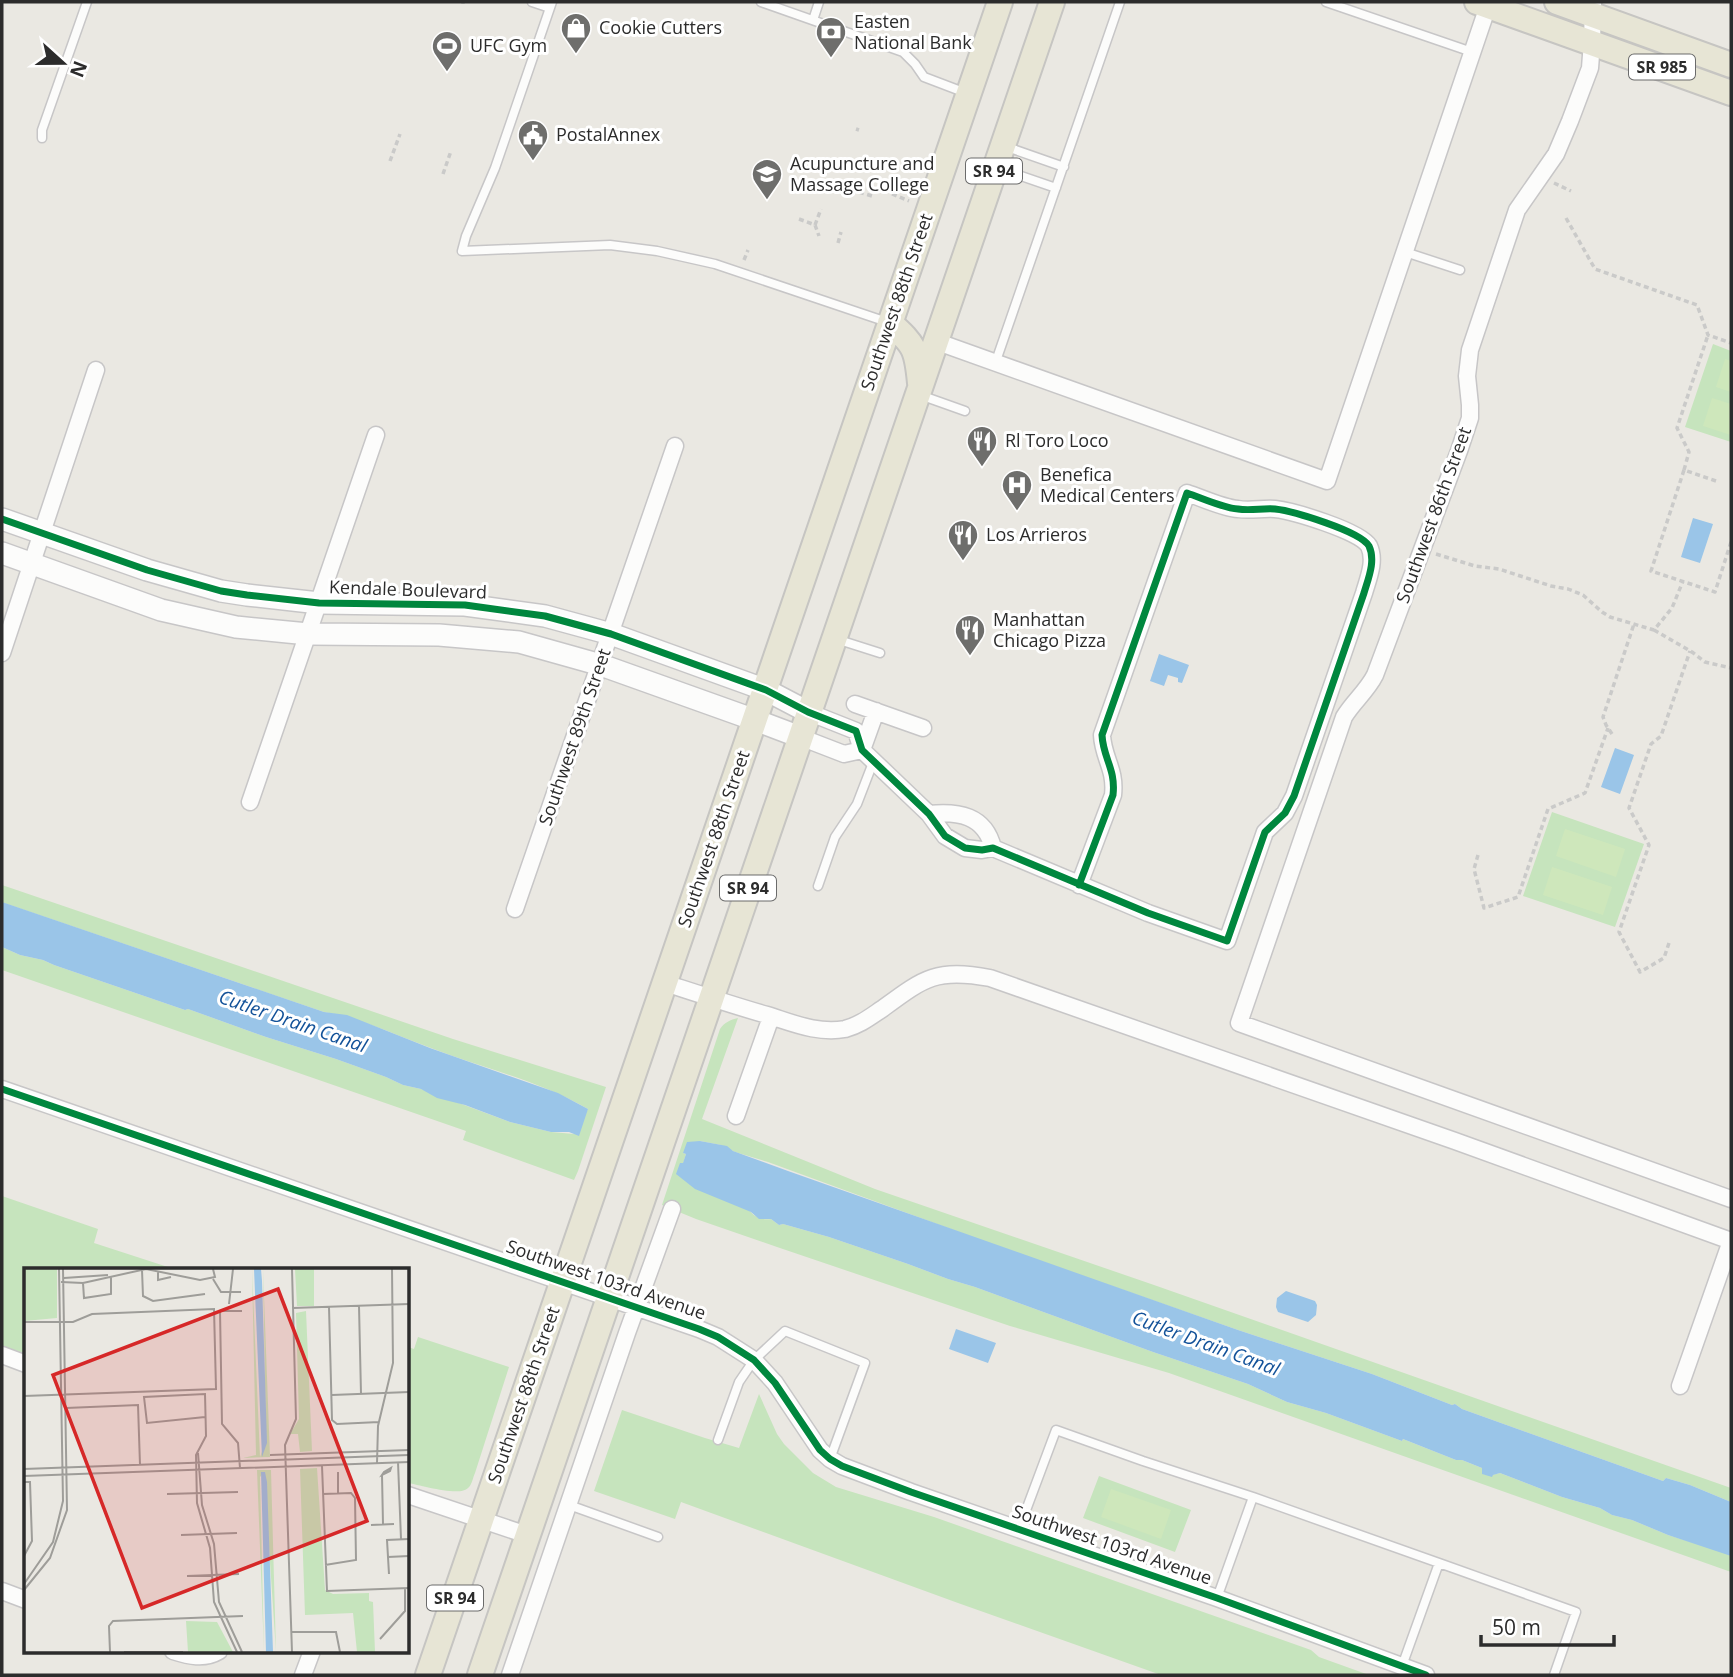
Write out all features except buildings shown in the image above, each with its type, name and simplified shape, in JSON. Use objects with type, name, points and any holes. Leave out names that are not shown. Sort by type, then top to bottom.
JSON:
[{"type":"main road","name":"Southwest 88th Street","points":[[428,1675],[1000,2]]},
{"type":"main road","name":"SR 94","points":[[480,1675],[1052,2]]},
{"type":"main road","name":"SR 985","points":[[1557,2],[1592,8],[1731,65]]},
{"type":"main road","name":"SR 985","points":[[1483,4],[1731,93]]},
{"type":"main road","points":[[890,323],[906,338],[917,356],[919,389]]},
{"type":"street","points":[[935,341],[1327,481],[1472,52],[1483,4]]},
{"type":"street","name":"Southwest 86th Street","points":[[1592,8],[1590,68],[1563,139],[1517,210],[1470,350],[1466,376],[1470,412],[1462,440],[1375,675],[1344,717],[1239,1023],[1731,1199]]},
{"type":"street","points":[[2,653],[96,370]]},
{"type":"street","points":[[250,802],[376,435]]},
{"type":"street","name":"Southwest 89th Street","points":[[516,909],[675,446]]},
{"type":"street","points":[[808,712],[856,731],[868,755],[929,814],[945,836],[954,843],[972,850],[993,848],[1079,885],[1148,913],[1227,941],[1265,832],[1285,813],[1294,796],[1364,593],[1372,557],[1370,549],[1362,539],[1294,513],[1276,509],[1236,509],[1187,493],[1102,735],[1102,745],[1115,782],[1113,795],[1079,885]]},
{"type":"street","name":"Kendale Boulevard","points":[[2,519],[147,570],[198,586],[247,596],[319,603],[436,603],[545,615],[611,634],[765,690],[808,712]]},
{"type":"street","points":[[2,553],[161,610],[236,627],[308,634],[439,635],[519,642],[601,664],[844,754],[868,755]]},
{"type":"street","points":[[855,704],[923,728]]},
{"type":"street","points":[[868,755],[876,711]]},
{"type":"street","points":[[929,814],[950,812],[972,819],[988,833],[993,848]]},
{"type":"street","points":[[665,983],[818,1030],[841,1029],[862,1023],[930,977],[954,974],[990,978],[1731,1241],[1680,1386]]},
{"type":"street","points":[[736,1116],[771,1017]]},
{"type":"street","name":"Southwest 103rd Avenue","points":[[2,1089],[637,1306],[708,1333],[754,1360],[775,1383],[809,1436],[830,1459],[858,1473],[1217,1598],[1426,1675]]},
{"type":"street","points":[[510,1675],[672,1209]]},
{"type":"street","points":[[2,1355],[24,1363]]},
{"type":"street","points":[[410,1496],[527,1535]]},
{"type":"street","points":[[2,1591],[24,1599]]},
{"type":"street","points":[[177,1652],[198,1657],[217,1652]]},
{"type":"street","points":[[303,1675],[312,1652]]},
{"type":"lane","points":[[42,138],[42,130],[87,2]]},
{"type":"lane","points":[[532,2],[551,5],[495,168],[462,251],[610,245],[657,251],[715,264],[890,323]]},
{"type":"lane","points":[[761,2],[903,52],[924,77],[968,94]]},
{"type":"lane","points":[[813,20],[819,2]]},
{"type":"lane","points":[[996,361],[1120,2]]},
{"type":"lane","points":[[1326,2],[1472,52]]},
{"type":"lane","points":[[999,156],[1064,167]]},
{"type":"lane","points":[[999,156],[1056,188]]},
{"type":"lane","points":[[1405,251],[1460,270]]},
{"type":"lane","points":[[919,389],[965,411]]},
{"type":"lane","points":[[834,638],[880,653]]},
{"type":"lane","points":[[818,886],[835,837],[857,804],[868,755]]},
{"type":"lane","points":[[718,1440],[738,1381],[754,1360],[785,1332],[865,1363],[830,1459]]},
{"type":"lane","points":[[1019,1529],[1056,1430],[1576,1612],[1554,1675]]},
{"type":"lane","points":[[1217,1598],[1253,1497]]},
{"type":"lane","points":[[569,1506],[658,1537]]},
{"type":"lane","points":[[1402,1666],[1439,1563]]},
{"type":"path","points":[[390,161],[400,134]]},
{"type":"path","points":[[443,174],[451,151]]},
{"type":"path","points":[[1549,181],[1571,191]]},
{"type":"path","points":[[859,192],[872,196]]},
{"type":"path","points":[[892,194],[911,201]]},
{"type":"path","points":[[819,236],[815,225],[821,209]]},
{"type":"path","points":[[1566,218],[1595,269],[1697,305],[1708,335],[1677,428],[1689,452],[1651,571],[1716,592],[1731,542]]},
{"type":"path","points":[[799,219],[815,225]]},
{"type":"path","points":[[838,243],[841,232]]},
{"type":"path","points":[[744,260],[748,250]]},
{"type":"path","points":[[1708,335],[1731,344]]},
{"type":"path","points":[[1684,470],[1716,481]]},
{"type":"path","points":[[1434,553],[1568,589],[1583,595],[1605,615],[1654,630],[1708,664],[1731,668]]},
{"type":"path","points":[[1654,630],[1672,608],[1683,581]]},
{"type":"path","points":[[1612,734],[1603,717],[1634,624]]},
{"type":"path","points":[[1670,943],[1664,958],[1640,972],[1619,932],[1649,845],[1629,808],[1651,744],[1661,736],[1690,651]]},
{"type":"path","points":[[1478,855],[1474,869],[1483,908],[1518,897],[1548,809],[1585,793],[1608,728]]},
{"type":"green space","points":[[1713,344],[1731,351],[1731,442],[1685,427]]},
{"type":"green space","points":[[1725,359],[1731,361],[1731,392],[1716,387]]},
{"type":"green space","points":[[1712,398],[1731,404],[1731,435],[1703,426]]},
{"type":"green space","points":[[1552,812],[1644,844],[1615,927],[1523,896]]},
{"type":"green space","points":[[1565,829],[1625,849],[1616,877],[1556,856]]},
{"type":"green space","points":[[1552,867],[1612,887],[1603,915],[1543,895]]},
{"type":"green space","points":[[2,885],[453,1039],[606,1087],[574,1180],[463,1140],[466,1131],[2,970],[2,947],[336,1059],[510,1122],[551,1132],[574,1134],[588,1109],[531,1083],[365,1023],[324,1012],[4,903]]},
{"type":"green space","points":[[738,1018],[702,1119],[875,1189],[1731,1488],[1731,1502],[1690,1485],[1666,1478],[1663,1481],[1372,1374],[997,1246],[721,1145],[700,1141],[683,1153],[686,1154],[683,1164],[757,1217],[829,1237],[975,1287],[1248,1384],[1287,1402],[1462,1460],[1482,1468],[1483,1474],[1500,1473],[1668,1535],[1723,1552],[1731,1556],[1731,1572],[1169,1373],[1010,1326],[662,1205],[720,1029]]},
{"type":"green space","points":[[2,1196],[98,1229],[94,1243],[171,1268],[24,1268],[24,1353],[2,1346]]},
{"type":"green space","points":[[418,1337],[509,1367],[472,1481],[464,1490],[449,1491],[410,1483],[410,1348],[414,1349]]},
{"type":"green space","points":[[759,1394],[784,1444],[813,1473],[836,1487],[934,1517],[1311,1650],[1319,1657],[1369,1675],[1161,1675],[681,1502],[675,1519],[594,1491],[622,1410],[739,1448]]},
{"type":"green space","points":[[1099,1476],[1191,1510],[1175,1552],[1083,1518]]},
{"type":"green space","points":[[1111,1489],[1171,1510],[1161,1539],[1101,1517]]},
{"type":"water","points":[[1693,518],[1713,524],[1700,563],[1681,557]]},
{"type":"water","points":[[1159,654],[1189,665],[1182,683],[1178,682],[1178,678],[1168,675],[1164,686],[1150,681]]},
{"type":"water","points":[[1615,748],[1634,755],[1620,794],[1601,787]]},
{"type":"water","name":"Cutler Drain Canal","points":[[2,902],[324,1012],[347,1015],[430,1048],[558,1093],[588,1109],[579,1136],[510,1122],[437,1098],[421,1089],[403,1085],[336,1059],[43,960],[20,955],[2,947]]},
{"type":"water","name":"Cutler Drain Canal","points":[[700,1141],[727,1146],[733,1151],[788,1171],[1238,1330],[1372,1374],[1663,1481],[1666,1478],[1690,1485],[1731,1502],[1731,1556],[1500,1473],[1492,1477],[1482,1474],[1482,1468],[1462,1460],[1287,1402],[1248,1384],[975,1287],[829,1237],[779,1225],[771,1219],[759,1219],[751,1212],[695,1189],[676,1174],[680,1163],[683,1163],[687,1142]]},
{"type":"water","points":[[1286,1291],[1315,1301],[1316,1315],[1308,1322],[1278,1312],[1277,1298]]},
{"type":"water","points":[[956,1329],[996,1343],[988,1363],[949,1349]]},
{"type":"cycle path","points":[[2,519],[147,570],[221,591],[319,603],[465,605],[545,616],[611,634],[766,690],[808,712],[856,731],[862,750],[929,814],[945,836],[965,848],[993,848],[1148,913],[1227,941],[1265,832],[1285,813],[1294,796],[1364,593],[1372,558],[1369,546],[1363,540],[1340,528],[1296,514],[1275,509],[1232,508],[1187,493],[1102,735],[1113,778],[1113,795],[1079,885]]},
{"type":"cycle path","points":[[2,1089],[699,1329],[718,1337],[754,1360],[775,1383],[820,1450],[842,1466],[1426,1675]]},
{"type":"place","name":"Cookie Cutters","points":[[576,55]]},
{"type":"place","name":"Easten National Bank","points":[[831,59]]},
{"type":"place","name":"UFC Gym","points":[[447,73]]},
{"type":"place","name":"PostalAnnex","points":[[533,162]]},
{"type":"place","name":"Acupuncture and Massage College","points":[[767,201]]},
{"type":"place","name":"Rl Toro Loco","points":[[982,468]]},
{"type":"place","name":"Benefica Medical Centers","points":[[1017,512]]},
{"type":"place","name":"Los Arrieros","points":[[963,562]]},
{"type":"place","name":"Manhattan Chicago Pizza","points":[[970,657]]}]
